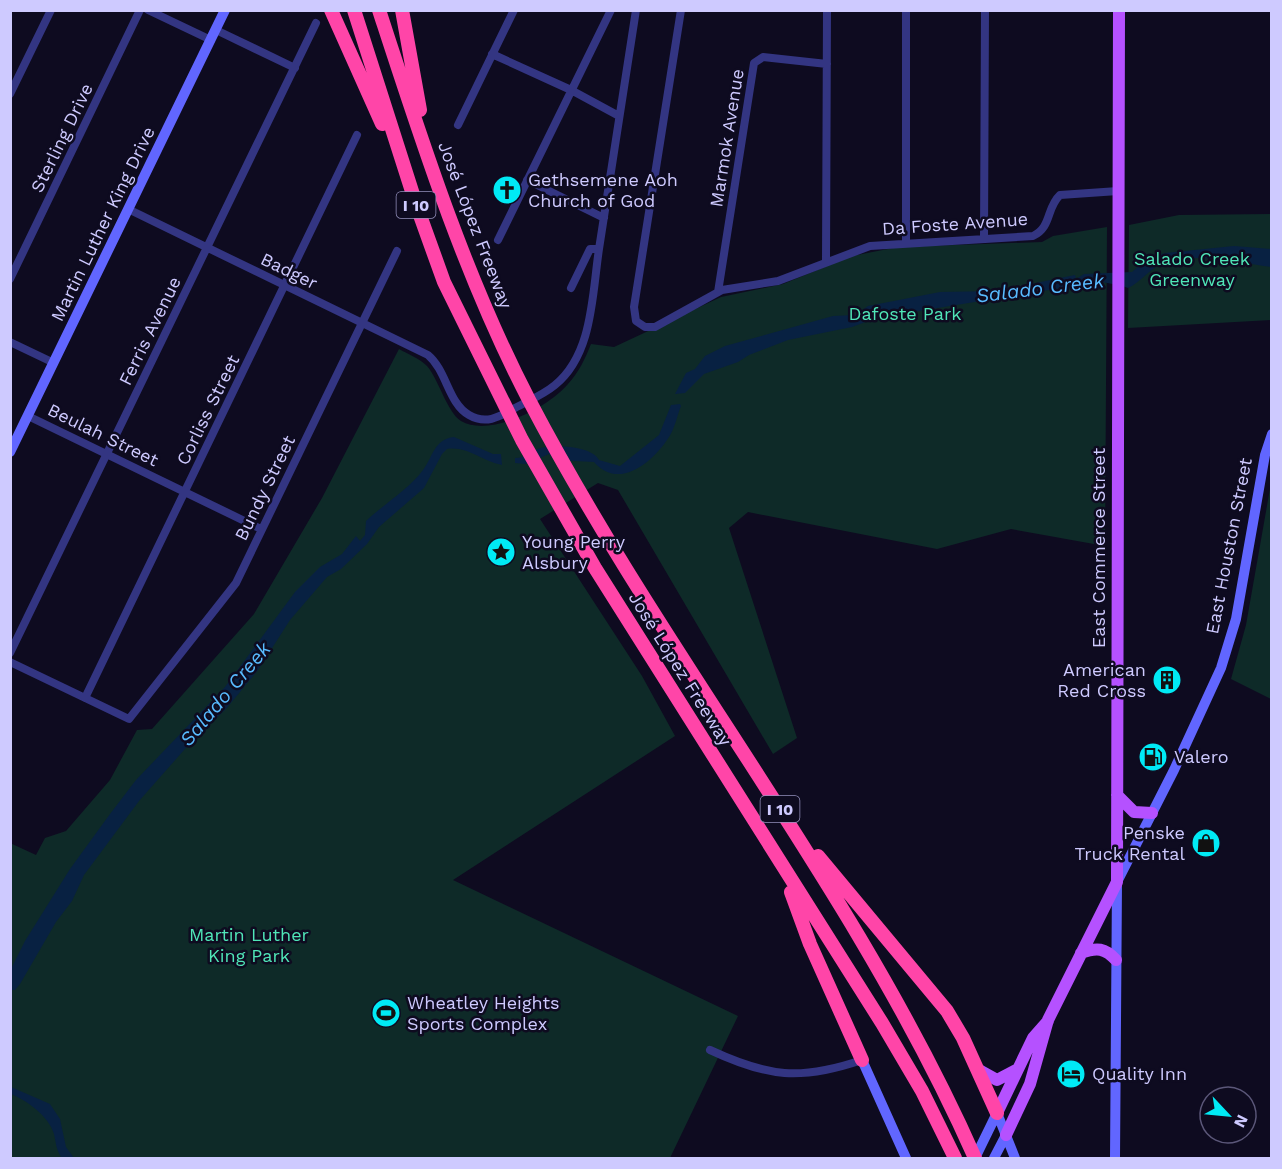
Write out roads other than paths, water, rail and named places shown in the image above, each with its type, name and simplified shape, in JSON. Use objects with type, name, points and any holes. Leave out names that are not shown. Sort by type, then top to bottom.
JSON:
[{"type":"highway","points":[[331,10],[417,207]]},
{"type":"highway","name":"José López Freeway","points":[[354,10],[417,207],[444,282],[497,392],[561,509],[782,868],[882,1023],[922,1091],[954,1156]]},
{"type":"highway","name":"José López Freeway","points":[[379,10],[457,236],[518,379],[584,498],[784,816],[890,993],[942,1086],[975,1158]]},
{"type":"highway","points":[[402,10],[425,145]]},
{"type":"highway","points":[[784,816],[947,1011],[978,1070],[997,1113]]},
{"type":"highway","points":[[782,868],[810,944],[862,1060]]},
{"type":"main road","name":"Martin Luther King Drive","points":[[10,452],[225,10]]},
{"type":"main road","name":"East Commerce Street","points":[[1115,1158],[1119,10]]},
{"type":"main road","name":"East Houston Street","points":[[994,1158],[1030,1084],[1048,1020],[1209,696],[1228,644],[1242,587],[1265,455],[1272,434]]},
{"type":"main road","points":[[1117,795],[1134,812],[1152,813]]},
{"type":"main road","points":[[1082,953],[1098,948],[1116,960]]},
{"type":"main road","name":"East Houston Street","points":[[975,1158],[1032,1038],[1048,1020]]},
{"type":"main road","points":[[862,1060],[906,1158]]},
{"type":"main road","points":[[978,1070],[997,1080],[1009,1076],[1017,1069]]},
{"type":"main road","points":[[997,1113],[1015,1158]]},
{"type":"street","points":[[10,94],[51,10]]},
{"type":"street","name":"Sterling Drive","points":[[10,279],[140,10]]},
{"type":"street","points":[[148,10],[295,68]]},
{"type":"street","points":[[458,125],[514,10]]},
{"type":"street","points":[[498,240],[611,10]]},
{"type":"street","points":[[571,288],[590,249],[599,249],[636,10]]},
{"type":"street","name":"Da Foste Avenue","points":[[681,10],[634,307],[635,317],[643,326],[655,327],[718,292],[766,284],[870,246],[1025,237],[1038,233],[1046,225],[1050,208],[1060,195],[1118,191]]},
{"type":"street","points":[[826,262],[827,10]]},
{"type":"street","points":[[906,10],[906,243]]},
{"type":"street","points":[[984,239],[985,10]]},
{"type":"street","name":"Ferris Avenue","points":[[10,653],[316,23]]},
{"type":"street","points":[[492,54],[571,90],[619,116]]},
{"type":"street","name":"Marmok Avenue","points":[[718,292],[754,63],[762,57],[827,64]]},
{"type":"street","name":"Corliss Street","points":[[85,698],[357,135]]},
{"type":"street","points":[[527,180],[604,218]]},
{"type":"street","name":"Badger","points":[[128,209],[428,355],[435,362],[461,409],[478,420],[490,420],[501,416],[550,389],[568,372],[580,352],[599,249]]},
{"type":"street","name":"Bundy Street","points":[[85,698],[129,719],[232,590],[397,251]]},
{"type":"street","points":[[10,342],[54,363]]},
{"type":"street","name":"Beulah Street","points":[[28,416],[261,529]]},
{"type":"street","points":[[10,662],[85,698]]},
{"type":"street","points":[[710,1050],[735,1062],[776,1074],[827,1072],[862,1060]]},
{"type":"water","name":"Salado Creek","points":[[1234,246],[1271,249],[1271,267],[1217,259],[1189,258],[1157,266],[1128,288],[1108,283],[1085,282],[1074,286],[876,318],[852,327],[788,340],[704,374],[685,393],[675,394],[686,373],[695,369],[705,356],[725,346],[833,316],[855,315],[868,306],[940,292],[996,291],[1075,275],[1076,279],[1084,274],[1132,272],[1147,259],[1165,253]]},
{"type":"water","points":[[680,404],[676,422],[669,437],[654,456],[635,470],[614,474],[594,462],[555,460],[549,454],[526,464],[515,463],[515,458],[537,449],[564,446],[581,449],[595,455],[599,460],[620,466],[659,435],[671,405]]},
{"type":"water","name":"Salado Creek","points":[[454,437],[493,454],[501,454],[502,465],[461,450],[447,449],[442,454],[424,488],[379,527],[367,544],[341,569],[327,577],[290,620],[258,670],[226,709],[192,741],[139,801],[84,875],[72,901],[56,922],[20,984],[15,990],[11,990],[11,969],[25,941],[70,869],[136,780],[225,687],[295,592],[320,567],[342,554],[356,536],[360,541],[365,535],[366,521],[418,477],[442,441]]},
{"type":"water","points":[[11,1087],[50,1104],[60,1119],[66,1147],[74,1158],[61,1157],[54,1134],[47,1121],[30,1105],[11,1094]]},
{"type":"place","name":"Gethsemene Aoh Church of God","points":[[507,190]]},
{"type":"place","name":"Young Perry Alsbury","points":[[501,552]]},
{"type":"place","name":"American Red Cross","points":[[1167,680]]},
{"type":"place","name":"Valero","points":[[1153,757]]},
{"type":"place","name":"Penske Truck Rental","points":[[1206,843]]},
{"type":"place","name":"Wheatley Heights Sports Complex","points":[[386,1013]]},
{"type":"place","name":"Quality Inn","points":[[1071,1074]]},
{"type":"park label","name":"Salado Creek Greenway","points":[[1192,269]]},
{"type":"park label","name":"Dafoste Park","points":[[905,314]]},
{"type":"park label","name":"Martin Luther King Park","points":[[249,945]]}]
